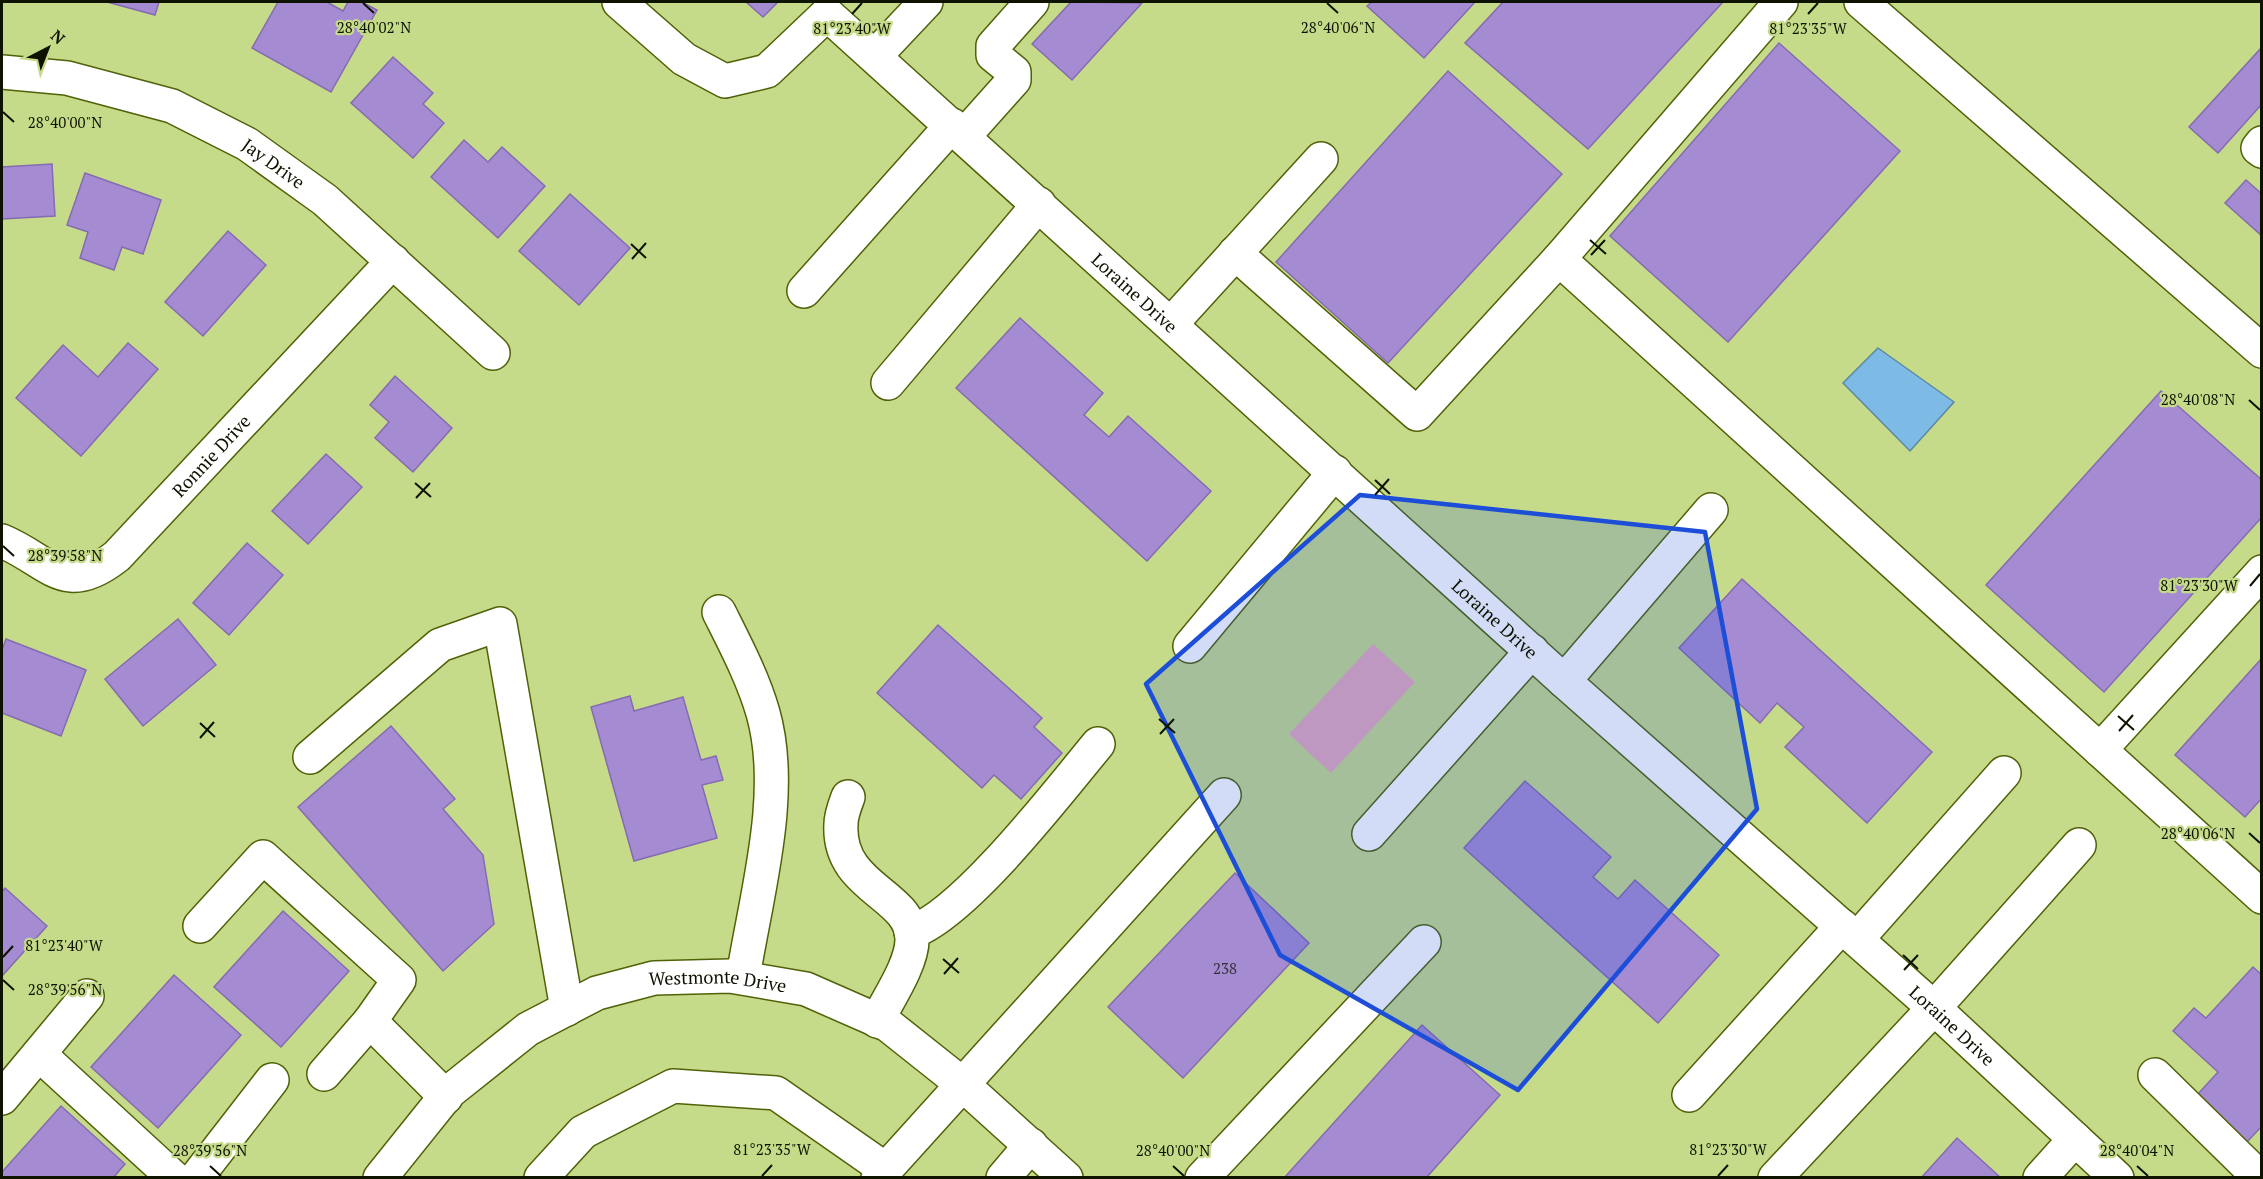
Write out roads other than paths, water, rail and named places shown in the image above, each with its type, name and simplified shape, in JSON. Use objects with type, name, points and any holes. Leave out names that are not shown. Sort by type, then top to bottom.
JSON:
[{"type":"street","points":[[619,2],[684,59],[725,81],[766,71],[834,8]]},
{"type":"street","points":[[876,55],[926,2]]},
{"type":"street","points":[[804,291],[958,130],[1014,80],[1014,72],[993,55],[993,46],[1032,2]]},
{"type":"street","points":[[1235,253],[1417,414],[1559,259],[1781,2]]},
{"type":"street","points":[[1861,2],[2262,351]]},
{"type":"street","name":"Loraine Drive","points":[[834,8],[876,55],[1039,204],[1564,681],[1934,1008],[2117,1178]]},
{"type":"street","name":"Jay Drive","points":[[2,72],[67,78],[172,106],[247,144],[325,200],[493,353]]},
{"type":"street","points":[[2262,143],[2258,148],[2262,151]]},
{"type":"street","points":[[1171,324],[1320,159]]},
{"type":"street","points":[[888,383],[1039,204]]},
{"type":"street","points":[[1559,259],[2262,897]]},
{"type":"street","name":"Ronnie Drive","points":[[2,541],[51,569],[77,576],[98,571],[117,556],[393,261]]},
{"type":"street","points":[[1190,646],[1335,472]]},
{"type":"street","points":[[1564,681],[1711,510]]},
{"type":"street","points":[[2100,750],[2262,572]]},
{"type":"street","points":[[719,612],[763,712],[770,750],[771,792],[743,977]]},
{"type":"street","points":[[310,757],[440,645],[500,624],[567,1009]]},
{"type":"street","points":[[1369,834],[1532,651]]},
{"type":"street","points":[[911,932],[939,919],[958,902],[1049,804],[1098,744]]},
{"type":"street","points":[[1689,1095],[1850,933],[2004,773]]},
{"type":"street","points":[[541,1178],[583,1132],[673,1086],[776,1093],[881,1173],[1224,795]]},
{"type":"street","points":[[848,797],[841,823],[842,842],[848,860],[858,876],[903,913],[910,923],[910,953],[877,1021]]},
{"type":"street","points":[[1775,1178],[1934,1008],[2079,845]]},
{"type":"street","points":[[201,926],[263,857],[399,980],[370,1021],[324,1074]]},
{"type":"street","points":[[1202,1178],[1424,942]]},
{"type":"street","name":"Westmonte Drive","points":[[380,1178],[446,1097],[528,1029],[597,993],[654,978],[743,977],[806,989],[888,1025],[961,1083],[1066,1178]]},
{"type":"street","points":[[2,1098],[87,996]]},
{"type":"street","points":[[370,1021],[446,1097]]},
{"type":"street","points":[[39,1054],[174,1178]]},
{"type":"street","points":[[2155,1075],[2260,1178]]},
{"type":"street","points":[[196,1178],[272,1080]]},
{"type":"street","points":[[2040,1178],[2075,1139]]},
{"type":"street","points":[[1003,1178],[1031,1145]]},
{"type":"water","points":[[1878,348],[1954,402],[1910,451],[1843,383]]}]
